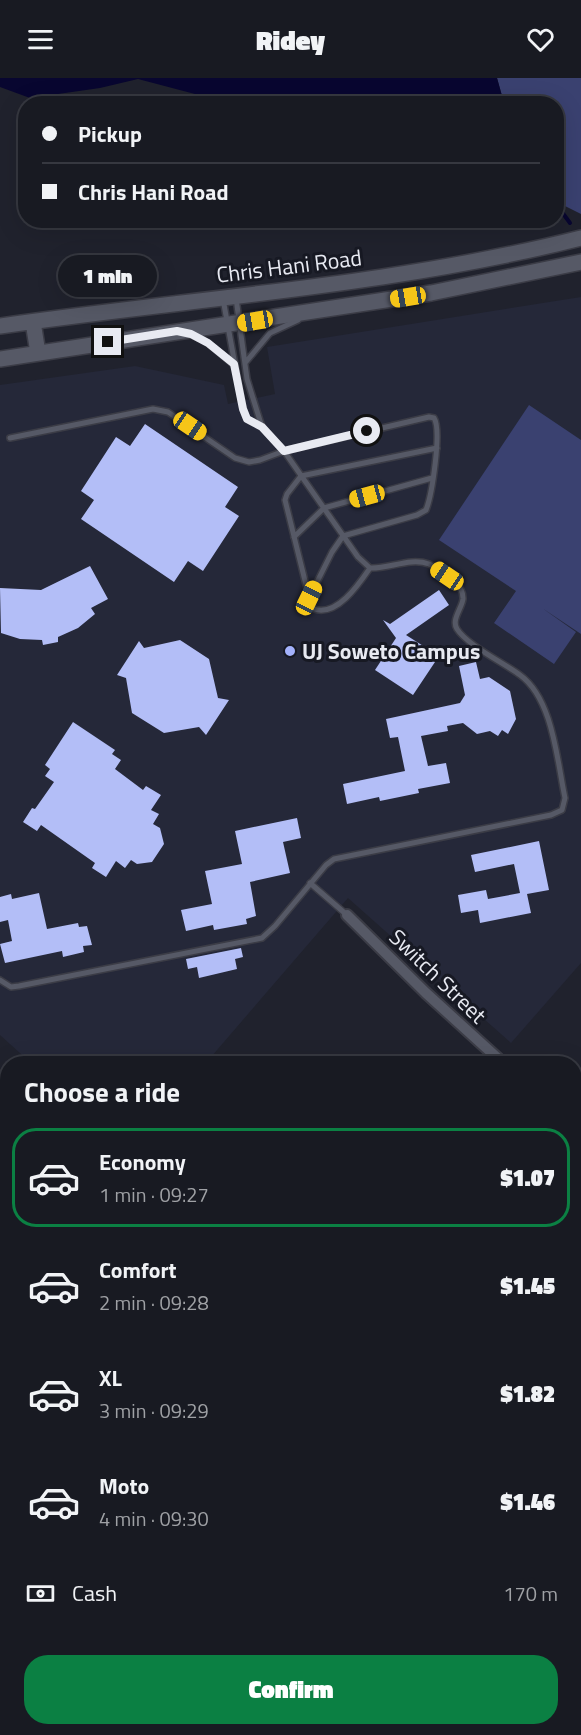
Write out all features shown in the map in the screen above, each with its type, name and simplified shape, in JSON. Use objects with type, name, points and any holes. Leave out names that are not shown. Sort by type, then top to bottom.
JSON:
[{"type":"main road","name":"Chris Hani Road","points":[[0,326],[404,274],[474,262],[581,238]]},
{"type":"main road","name":"Chris Hani Road","points":[[0,359],[431,293],[581,262]]},
{"type":"main road","points":[[33,322],[38,353]]},
{"type":"street","name":"Switch Street","points":[[347,915],[426,993],[495,1056]]},
{"type":"lane","points":[[229,296],[233,324],[234,364],[245,414],[251,422],[262,427]]},
{"type":"lane","points":[[0,980],[14,987],[262,938],[275,926],[310,883],[334,860],[551,815],[559,813],[565,803],[548,716],[542,700],[522,676],[468,640],[457,629],[455,623],[463,599],[459,587],[435,568],[421,562],[370,568],[361,561],[284,451],[262,427],[233,324],[229,296]]},
{"type":"lane","points":[[245,363],[270,333],[319,311]]},
{"type":"lane","points":[[177,331],[191,334],[208,343],[234,364]]},
{"type":"lane","points":[[10,438],[153,409],[168,412],[242,461],[260,460],[284,451],[429,417],[436,420],[437,448],[428,506],[423,512],[343,536],[332,552],[309,598]]},
{"type":"lane","points":[[370,568],[336,606],[322,611],[314,609],[309,598],[285,500],[287,494],[301,476],[437,448]]},
{"type":"lane","points":[[294,537],[324,508],[432,478]]},
{"type":"lane","points":[[310,883],[347,915]]},
{"type":"shaded area","points":[[0,78],[497,78],[502,96],[202,96],[138,79],[100,88],[44,96],[25,96],[0,87]]},
{"type":"shaded area","points":[[497,78],[581,78],[581,214],[564,206],[564,96],[502,96]]},
{"type":"shaded area","name":"UJ Soweto Campus","points":[[581,297],[581,963],[511,1043],[348,898],[212,1056],[23,1056],[0,1035],[0,385],[135,366],[224,385],[228,404],[275,394],[267,347]]},
{"type":"shaded area","points":[[529,405],[581,440],[581,634],[542,608],[576,632],[554,664],[494,623],[516,591],[439,540]]},
{"type":"building","points":[[145,424],[238,487],[225,507],[239,516],[203,571],[188,561],[174,582],[81,519],[94,500],[81,491],[116,437],[130,446]]},
{"type":"building","points":[[90,566],[108,599],[91,608],[95,614],[78,628],[58,637],[58,642],[43,645],[42,640],[20,639],[1,633],[0,588],[41,590]]},
{"type":"building","points":[[439,590],[449,605],[406,635],[439,656],[413,695],[375,670],[396,638],[383,620],[390,624]]},
{"type":"building","points":[[180,640],[209,659],[218,698],[229,700],[206,735],[199,727],[164,733],[132,713],[126,678],[117,675],[139,641],[144,648]]},
{"type":"building","points":[[476,662],[480,679],[489,677],[510,691],[516,719],[508,734],[502,730],[498,736],[490,731],[477,734],[463,723],[447,726],[448,731],[421,736],[428,766],[446,763],[450,783],[418,789],[419,793],[380,801],[379,797],[347,804],[343,784],[405,771],[398,737],[390,738],[386,719],[460,703],[465,695],[459,666]]},
{"type":"building","points":[[73,722],[115,750],[112,754],[121,760],[115,769],[143,790],[146,786],[161,795],[151,810],[159,814],[153,824],[160,828],[164,844],[152,862],[137,864],[131,860],[125,868],[116,861],[106,877],[92,868],[95,863],[41,825],[37,831],[23,822],[54,782],[45,776],[50,769],[45,765]]},
{"type":"building","points":[[297,818],[301,838],[283,842],[290,873],[250,882],[256,916],[246,919],[247,924],[214,930],[213,925],[186,931],[181,910],[212,904],[205,871],[242,864],[235,831]]},
{"type":"building","points":[[539,841],[549,890],[527,894],[531,913],[480,923],[478,910],[461,913],[458,895],[486,890],[488,899],[520,893],[514,864],[475,872],[471,855]]},
{"type":"building","points":[[39,893],[47,929],[78,923],[79,927],[87,926],[92,945],[83,946],[84,952],[63,957],[62,951],[5,963],[0,944],[12,941],[8,920],[0,922],[0,897],[11,894],[12,899]]},
{"type":"building","points":[[241,948],[243,957],[235,959],[237,969],[199,978],[197,967],[188,969],[186,959]]},
{"type":"waterway","points":[[564,215],[570,223]]},
{"type":"place","name":"UJ Soweto Campus","points":[[290,651]]},
{"type":"route","points":[[108,342],[177,331],[191,334],[208,343],[234,364],[247,419],[262,427],[284,451],[367,431]]}]
